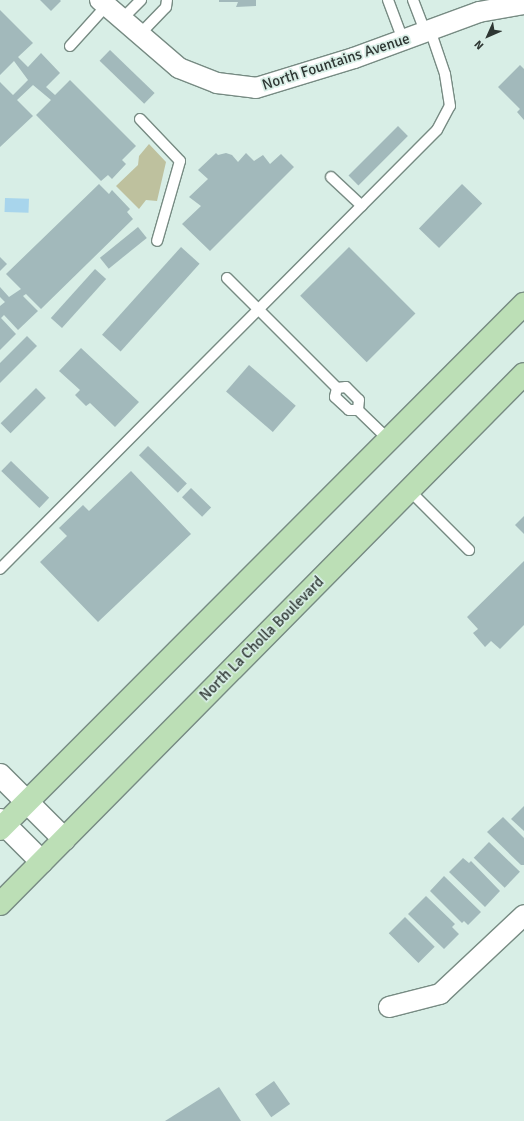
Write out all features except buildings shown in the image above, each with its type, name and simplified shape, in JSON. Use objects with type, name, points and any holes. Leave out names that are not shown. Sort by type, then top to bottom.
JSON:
[{"type":"main road","points":[[2,825],[27,802],[524,304]]},
{"type":"main road","name":"North La Cholla Boulevard","points":[[0,904],[524,374]]},
{"type":"street","name":"North Fountains Avenue","points":[[103,3],[179,68],[216,83],[256,88],[403,40],[479,12],[524,4]]},
{"type":"street","points":[[0,775],[64,839]]},
{"type":"street","points":[[2,825],[42,862]]},
{"type":"street","points":[[389,1007],[440,994],[524,914]]},
{"type":"lane","points":[[122,19],[141,0]]},
{"type":"lane","points":[[140,34],[166,7],[167,0]]},
{"type":"lane","points":[[388,0],[403,40]]},
{"type":"lane","points":[[0,569],[437,130],[450,106],[445,74],[428,31],[413,0]]},
{"type":"lane","points":[[70,46],[103,3]]},
{"type":"lane","points":[[140,119],[180,161],[157,241]]},
{"type":"lane","points":[[331,177],[362,206]]},
{"type":"lane","points":[[227,278],[336,388]]},
{"type":"lane","points":[[336,388],[346,386],[360,400],[358,410]]},
{"type":"lane","points":[[336,388],[335,397],[349,410],[358,410],[388,440]]},
{"type":"lane","points":[[409,490],[469,550]]},
{"type":"green space","points":[[149,144],[166,162],[157,201],[146,200],[139,209],[116,186],[138,165],[139,156]]},
{"type":"water","points":[[5,198],[29,199],[28,213],[5,212]]}]
